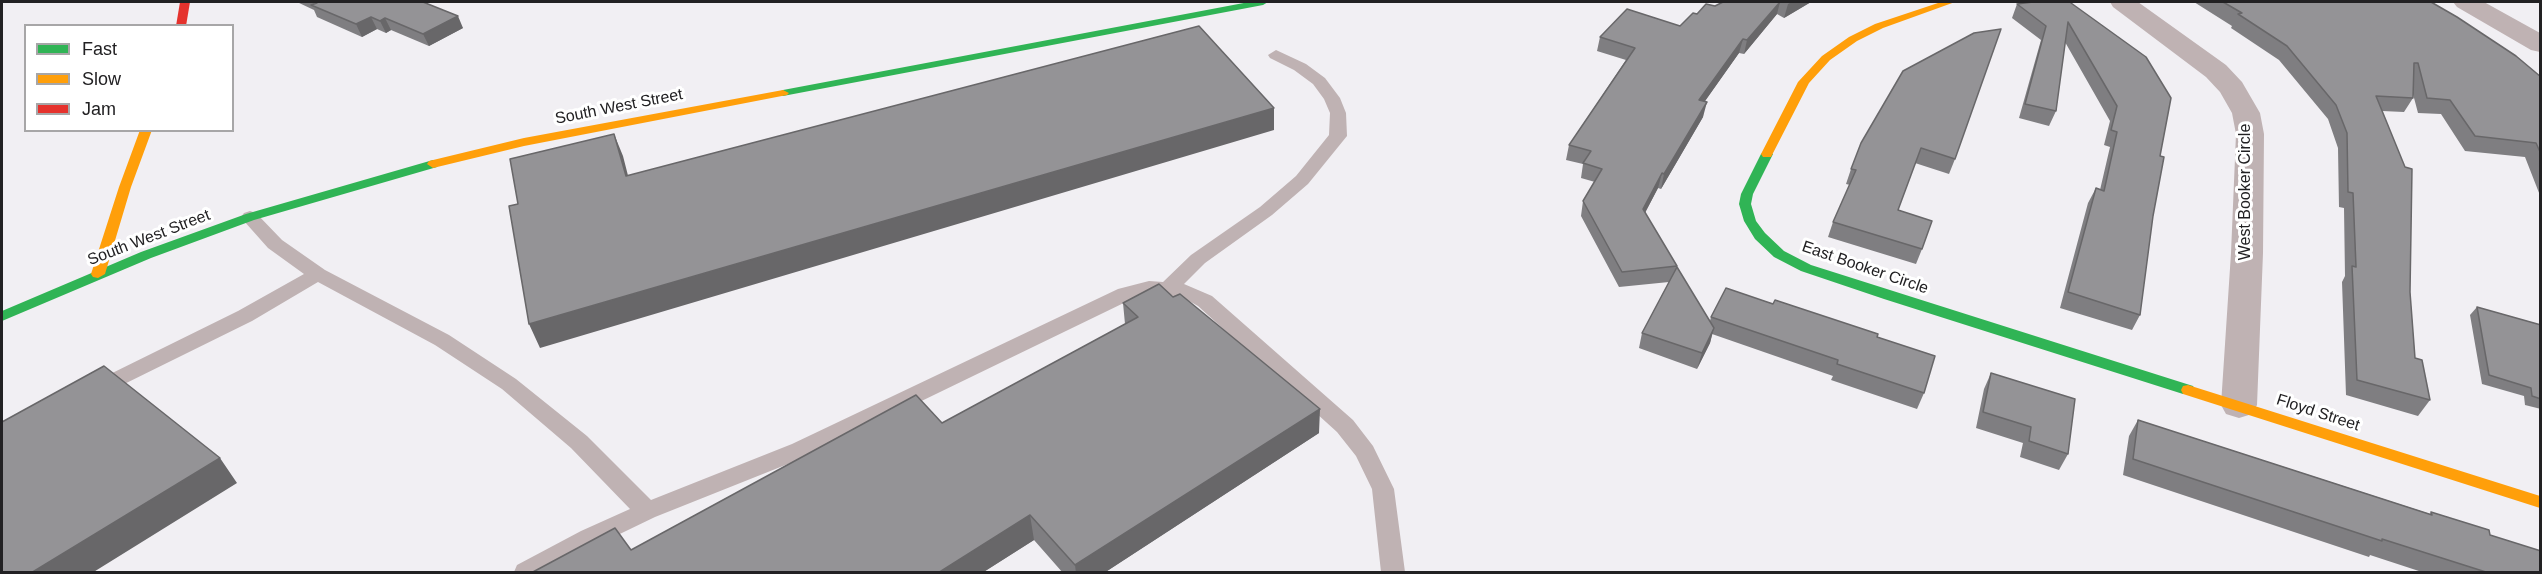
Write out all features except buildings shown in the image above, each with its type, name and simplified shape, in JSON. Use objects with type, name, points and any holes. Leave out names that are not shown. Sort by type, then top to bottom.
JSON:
[{"type":"street","points":[[181,24],[185,2]]},
{"type":"street","name":"South West Street","points":[[2,316],[98,274],[250,218],[416,168],[524,142],[1263,2]]},
{"type":"street","name":"East Booker Circle","points":[[1950,2],[1879,26],[1853,39],[1826,58],[1804,82],[1747,194],[1745,204],[1750,221],[1760,236],[1779,254],[1806,268],[2086,357]]},
{"type":"street","name":"West Booker Circle","points":[[2122,2],[2216,71],[2232,88],[2246,113],[2250,134],[2249,182],[2239,405]]},
{"type":"street","points":[[2466,2],[2541,44]]},
{"type":"street","points":[[98,274],[125,187],[145,132]]},
{"type":"street","name":"Floyd Street","points":[[2086,357],[2541,502]]},
{"type":"lane","points":[[1170,287],[1198,259],[1266,212],[1302,180],[1338,136],[1338,113],[1332,98],[1319,81],[1300,67],[1276,55]]},
{"type":"lane","points":[[250,218],[275,244],[318,274],[442,340],[509,384],[579,442],[646,511]]},
{"type":"lane","points":[[78,398],[245,316],[318,274]]},
{"type":"lane","points":[[526,573],[589,538],[646,511],[800,450],[1125,294],[1149,287],[1170,287],[1186,291],[1205,301],[1345,426],[1365,452],[1383,489],[1394,573]]},
{"type":"traffic: fast","points":[[783,93],[1263,2]]},
{"type":"traffic: fast","points":[[1767,154],[1747,194],[1745,204],[1750,221],[1760,236],[1779,254],[1806,268],[1889,296],[2188,390]]},
{"type":"traffic: fast","points":[[2,316],[146,255],[250,217],[433,164]]},
{"type":"traffic: slow","points":[[1767,154],[1804,82],[1826,58],[1853,39],[1879,26],[1950,2]]},
{"type":"traffic: slow","points":[[433,164],[524,142],[783,93]]},
{"type":"traffic: slow","points":[[98,274],[125,187],[145,132]]},
{"type":"traffic: slow","points":[[2188,390],[2540,502]]},
{"type":"traffic: jam","points":[[181,24],[185,2]]}]
